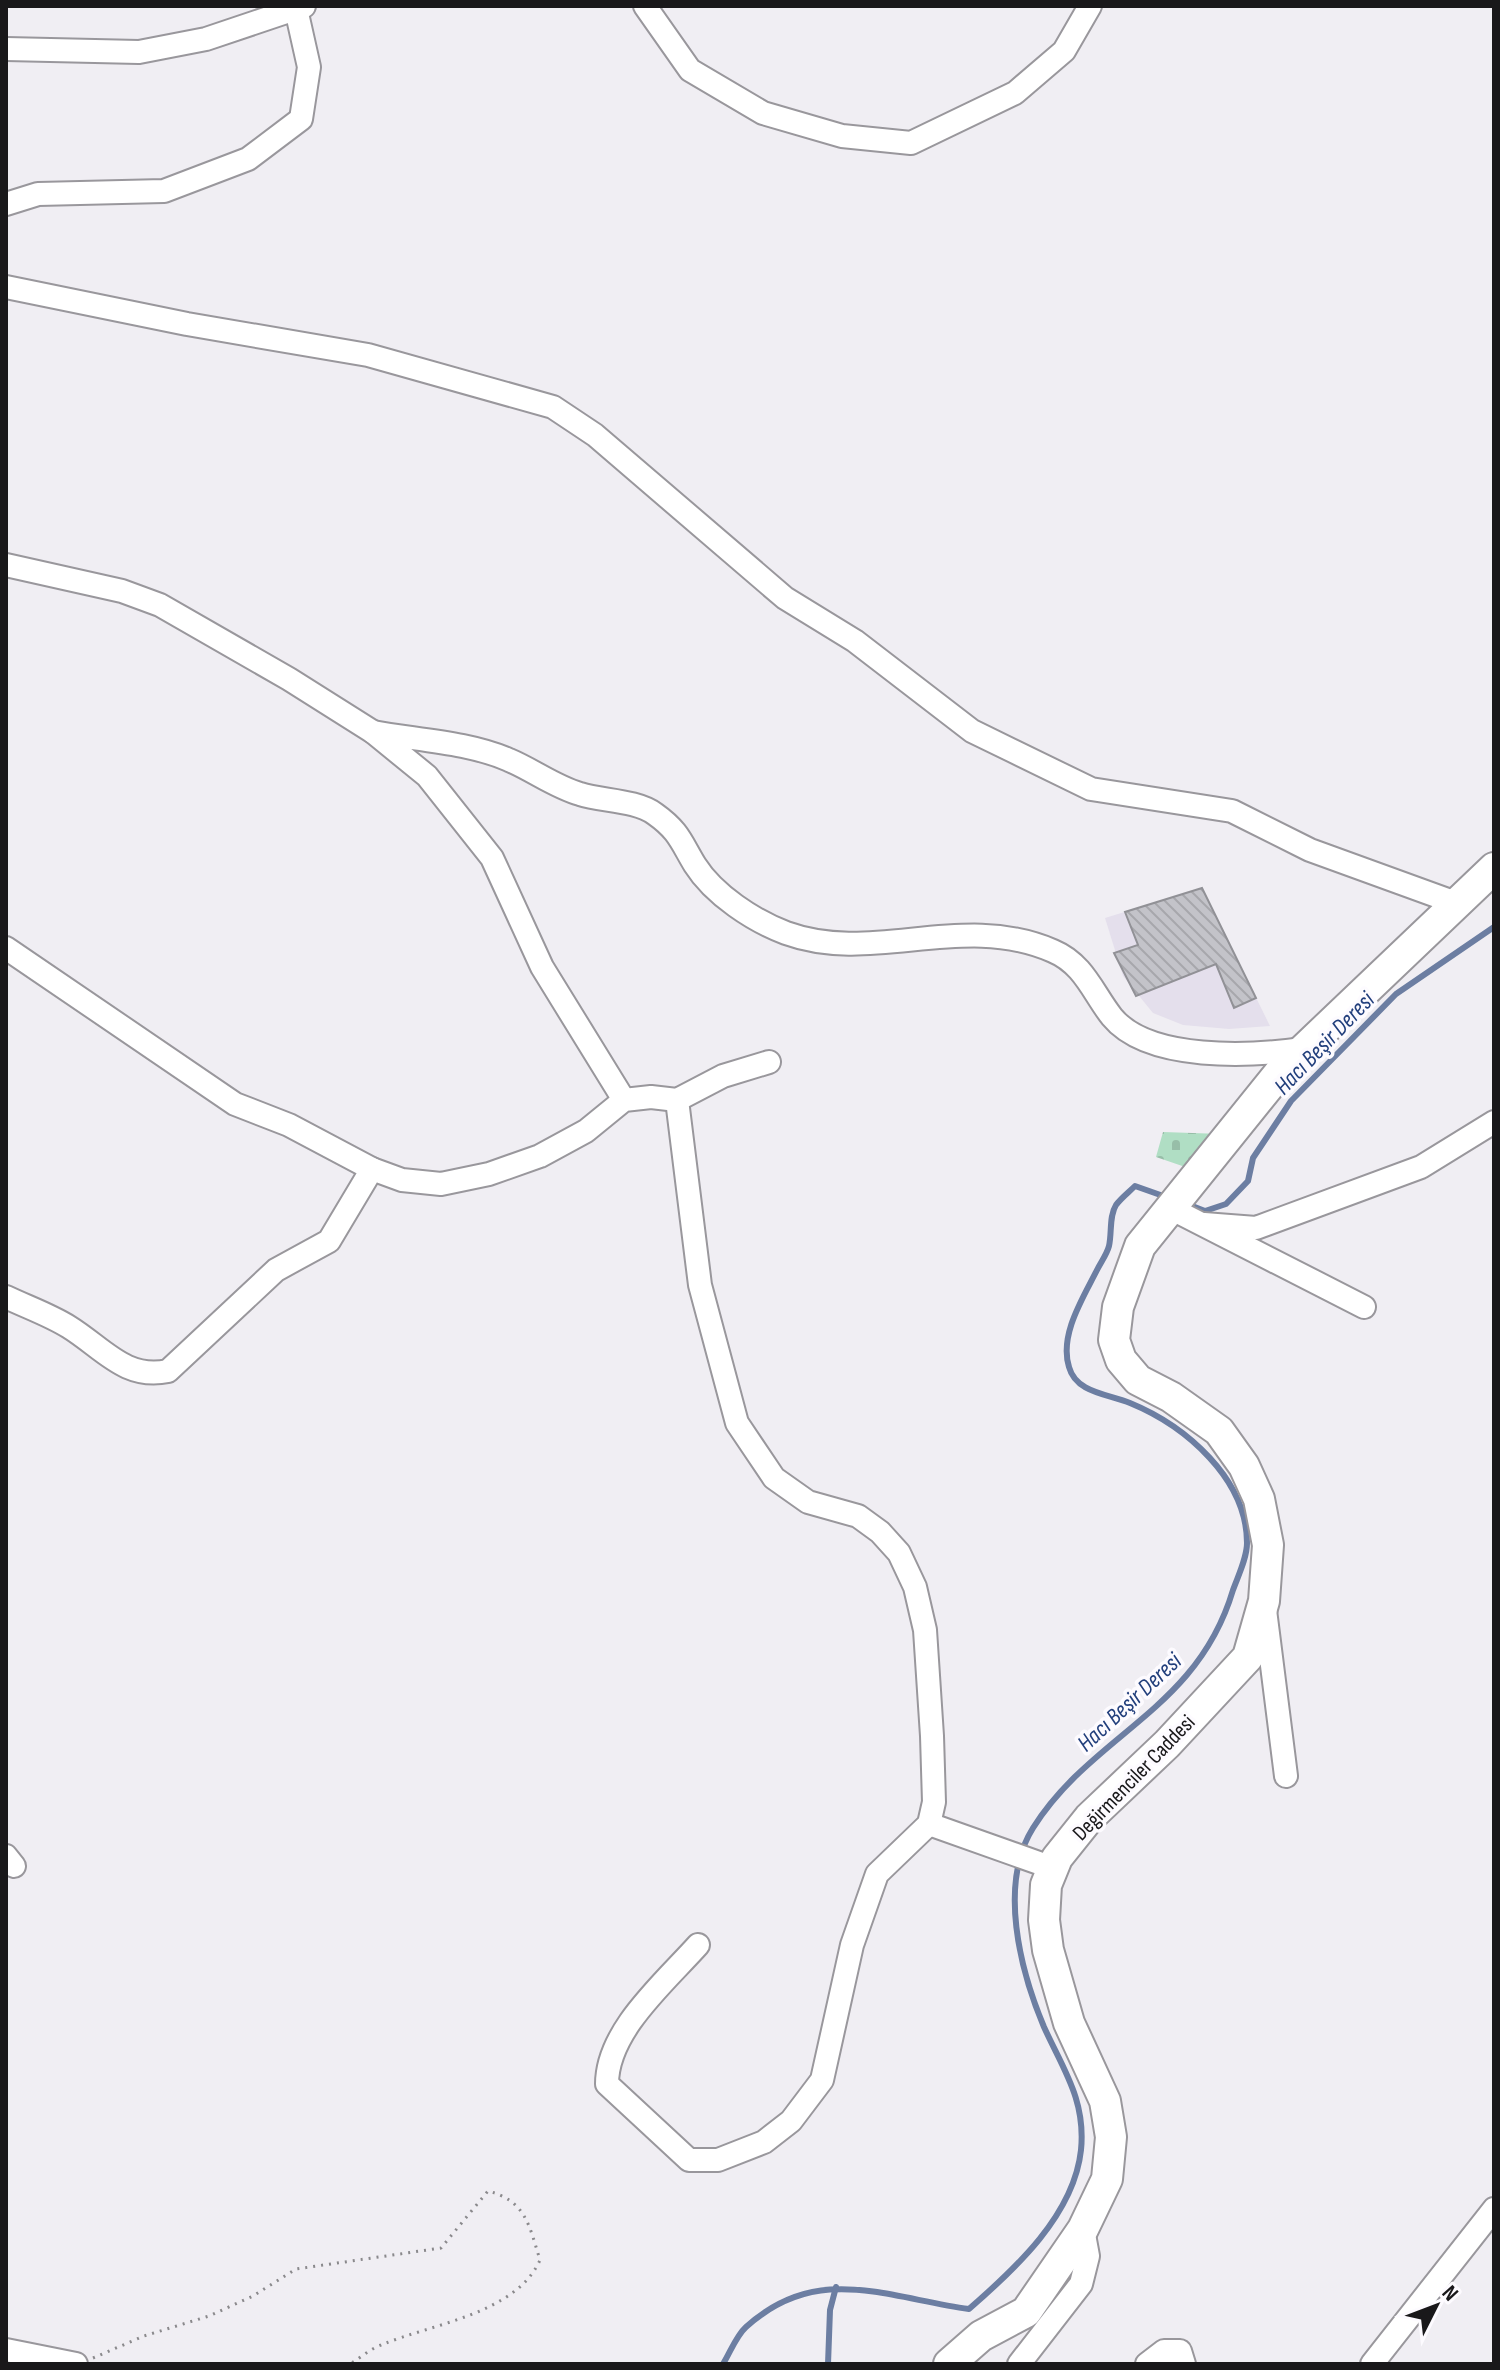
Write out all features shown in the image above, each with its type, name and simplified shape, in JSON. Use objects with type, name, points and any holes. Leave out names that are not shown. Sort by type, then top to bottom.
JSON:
[{"type":"main road","name":"Değirmenciler Caddesi","points":[[949,2364],[981,2336],[1026,2312],[1083,2229],[1107,2179],[1111,2137],[1105,2101],[1069,2023],[1048,1950],[1043,1864],[1167,1744],[1248,1657],[1264,1601],[1268,1545],[1259,1499],[1244,1466],[1219,1431],[1171,1397],[1138,1380],[1121,1360],[1114,1340],[1118,1307],[1140,1246],[1194,1183],[1281,1071],[1494,868]]},
{"type":"street","points":[[645,6],[690,70],[763,113],[842,136],[911,143],[1015,93],[1064,51],[1090,6]]},
{"type":"street","points":[[6,49],[139,52],[206,39],[300,8],[309,67],[301,119],[248,159],[164,191],[38,194],[6,204]]},
{"type":"street","points":[[6,287],[187,324],[368,355],[553,407],[595,435],[785,598],[855,641],[972,731],[1091,789],[1232,811],[1310,850],[1456,903]]},
{"type":"street","points":[[6,565],[122,591],[160,605],[289,679],[373,732],[427,776],[492,858],[542,967],[624,1100]]},
{"type":"street","points":[[373,732],[506,758],[577,794],[652,811],[681,835],[696,867],[717,889],[749,915],[784,932],[842,945],[935,935],[986,934],[1025,941],[1056,952],[1081,969],[1114,1020],[1140,1036],[1176,1049],[1218,1053],[1259,1055],[1303,1049]]},
{"type":"street","points":[[6,948],[235,1104],[289,1125],[372,1169],[402,1180],[441,1184],[489,1174],[551,1150],[586,1131],[624,1100],[651,1097],[677,1100],[723,1076],[769,1062]]},
{"type":"street","points":[[677,1100],[700,1285],[737,1423],[774,1478],[808,1502],[858,1516],[880,1532],[899,1553],[915,1587],[925,1630],[934,1802],[929,1824],[877,1874],[852,1945],[822,2080],[791,2121],[764,2142],[718,2160],[689,2160],[607,2084],[607,2064],[633,2020],[698,1945]]},
{"type":"street","points":[[1204,1224],[1256,1228],[1421,1167],[1494,1122]]},
{"type":"street","points":[[6,1297],[68,1326],[129,1370],[151,1375],[168,1371],[276,1270],[329,1241],[372,1169]]},
{"type":"street","points":[[1172,1209],[1364,1307]]},
{"type":"street","points":[[1264,1601],[1286,1776]]},
{"type":"street","points":[[929,1824],[1043,1864]]},
{"type":"street","points":[[1372,2364],[1494,2209]]},
{"type":"street","points":[[1019,2364],[1081,2284],[1088,2256],[1083,2229]]},
{"type":"street","points":[[6,2350],[76,2364]]},
{"type":"street","points":[[1147,2364],[1164,2351],[1180,2351],[1184,2364]]},
{"type":"path","points":[[76,2364],[209,2316],[253,2296],[296,2269],[441,2248],[488,2191],[509,2196],[527,2219],[540,2260],[531,2280],[445,2326],[380,2345],[350,2364]]},
{"type":"shaded area","points":[[1202,888],[1270,1026],[1229,1029],[1183,1025],[1153,1013],[1123,976],[1105,918]]},
{"type":"green space","points":[[1163,1132],[1222,1134],[1194,1170],[1156,1157]]},
{"type":"building","points":[[1202,888],[1256,998],[1234,1008],[1216,964],[1136,996],[1114,953],[1138,945],[1125,912]]},
{"type":"waterway","name":"Hacı Beşir Deresi","points":[[1187,1204],[1205,1211],[1226,1204],[1248,1181],[1253,1158],[1291,1101],[1396,994],[1494,927]]},
{"type":"waterway","name":"Hacı Beşir Deresi","points":[[723,2364],[746,2327],[772,2307],[825,2290],[880,2293],[969,2309],[1040,2239],[1067,2197],[1076,2174],[1081,2150],[1080,2116],[1065,2071],[1035,2004],[1016,1927],[1017,1875],[1022,1850],[1033,1828],[1057,1795],[1170,1693],[1195,1665],[1217,1631],[1247,1549],[1244,1520],[1237,1497],[1210,1458],[1192,1441],[1151,1413],[1078,1382],[1069,1367],[1067,1342],[1070,1330],[1079,1305],[1108,1249],[1116,1205],[1135,1186],[1169,1198]]},
{"type":"waterway","points":[[828,2364],[830,2310],[836,2287]]}]
